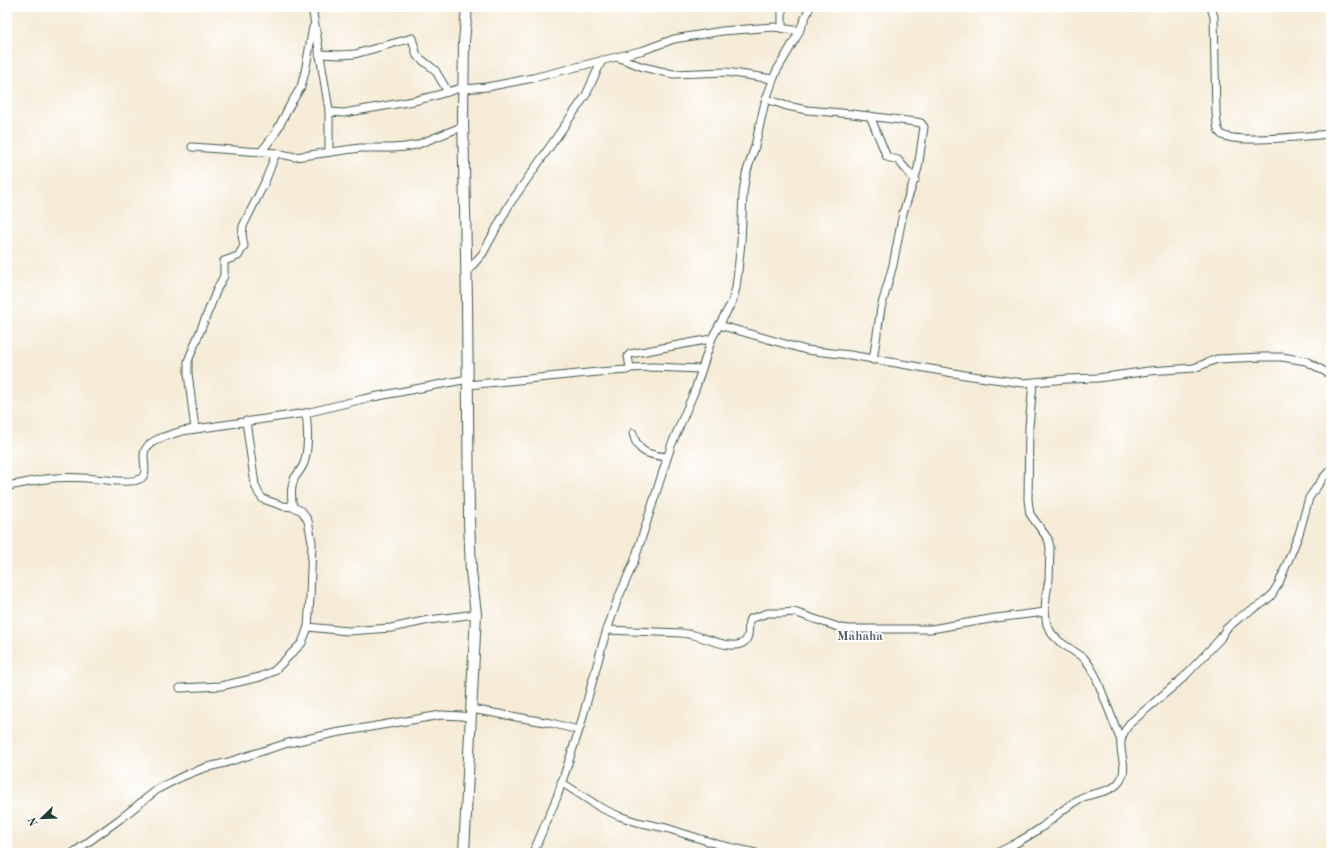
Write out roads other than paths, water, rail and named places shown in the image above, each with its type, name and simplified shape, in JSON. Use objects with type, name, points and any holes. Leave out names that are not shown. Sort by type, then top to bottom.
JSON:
[{"type":"main road","points":[[464,853],[476,614],[471,571],[469,520],[464,126],[464,42],[467,7]]},
{"type":"street","points":[[312,7],[329,112],[329,152]]},
{"type":"street","points":[[782,7],[782,28]]},
{"type":"street","points":[[534,853],[557,797],[560,782],[578,730],[616,602],[634,562],[667,457],[695,390],[711,340],[732,302],[736,288],[741,244],[743,193],[746,174],[755,146],[766,99],[773,79],[810,7]]},
{"type":"street","points":[[1211,7],[1214,17],[1216,114],[1219,132],[1222,135],[1240,139],[1331,134]]},
{"type":"street","points":[[261,152],[274,134],[301,87],[314,21]]},
{"type":"street","points":[[329,112],[337,114],[434,96],[464,88],[487,87],[533,78],[644,50],[674,39],[722,31],[774,27],[799,31]]},
{"type":"street","points":[[319,54],[340,56],[355,54],[412,38],[417,56],[434,70],[448,92]]},
{"type":"street","points":[[617,57],[643,67],[673,74],[726,72],[773,79]]},
{"type":"street","points":[[466,273],[483,253],[510,205],[586,95],[602,60]]},
{"type":"street","points":[[766,99],[787,106],[807,110],[870,116],[916,122],[923,125],[924,130],[922,148],[918,168],[903,213],[893,265],[883,300],[873,360]]},
{"type":"street","points":[[870,116],[887,157],[898,160],[915,180]]},
{"type":"street","points":[[192,147],[276,153],[295,157],[360,148],[392,148],[416,145],[464,126]]},
{"type":"street","points":[[195,429],[188,373],[188,361],[218,287],[224,276],[224,261],[238,256],[244,246],[242,235],[243,226],[265,182],[276,153]]},
{"type":"street","points":[[719,325],[806,350],[1016,382],[1033,383],[1067,379],[1098,378],[1149,371],[1194,368],[1217,359],[1269,357],[1282,357],[1306,361],[1331,375]]},
{"type":"street","points":[[630,368],[628,356],[630,354],[711,340]]},
{"type":"street","points":[[7,486],[54,478],[73,477],[118,481],[135,480],[144,476],[145,469],[143,457],[145,450],[148,446],[163,437],[182,431],[306,413],[363,399],[468,382],[616,371],[630,368],[701,369]]},
{"type":"street","points":[[997,853],[1031,835],[1071,804],[1096,793],[1113,789],[1123,777],[1124,770],[1121,742],[1096,677],[1084,658],[1060,642],[1052,634],[1047,625],[1045,612],[1049,579],[1050,548],[1048,539],[1030,514],[1028,500],[1029,427],[1033,383]]},
{"type":"street","points":[[293,507],[291,493],[292,486],[304,464],[306,453],[308,431],[306,413]]},
{"type":"street","points":[[180,688],[221,686],[260,677],[274,671],[302,643],[308,627],[312,542],[308,521],[302,511],[263,499],[259,494],[255,485],[246,421]]},
{"type":"street","points":[[633,432],[635,440],[641,449],[646,453],[667,457]]},
{"type":"street","points":[[1121,742],[1123,733],[1129,724],[1183,678],[1220,639],[1226,629],[1240,617],[1263,603],[1271,596],[1279,583],[1299,534],[1309,498],[1331,469]]},
{"type":"street","points":[[607,630],[692,634],[716,643],[738,644],[746,641],[750,619],[768,613],[798,612],[841,628],[889,630],[931,629],[996,618],[1045,612]]},
{"type":"street","points":[[308,627],[348,631],[391,628],[429,620],[476,614]]},
{"type":"street","points":[[73,853],[158,790],[181,777],[204,768],[288,743],[335,733],[442,715],[462,716],[471,714],[551,723],[578,730]]},
{"type":"street","points":[[560,782],[601,808],[620,816],[637,822],[666,828],[724,846],[756,853]]},
{"type":"district","name":"Mahaha","points":[[860,636]]}]
